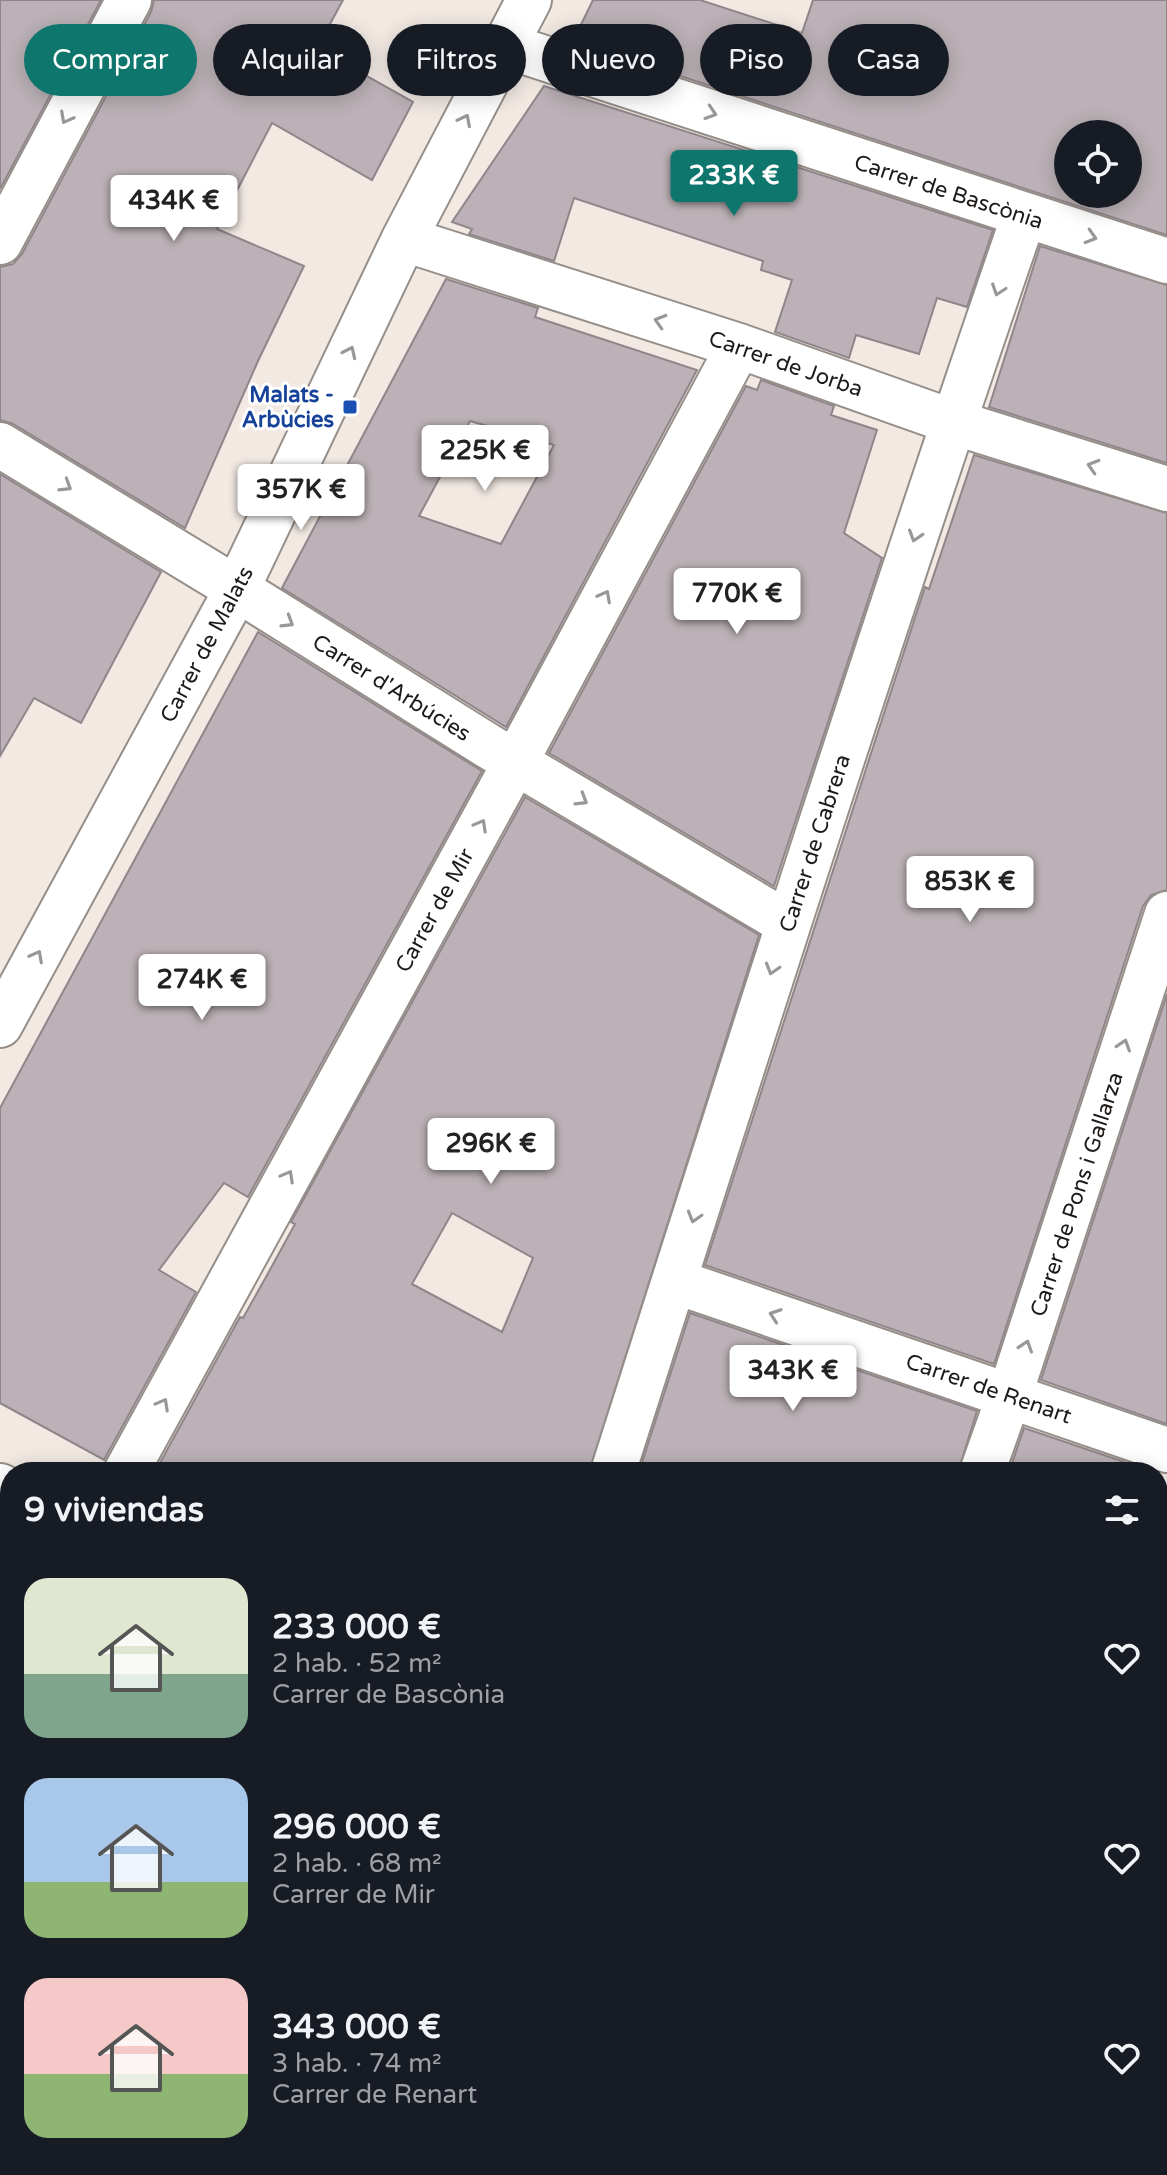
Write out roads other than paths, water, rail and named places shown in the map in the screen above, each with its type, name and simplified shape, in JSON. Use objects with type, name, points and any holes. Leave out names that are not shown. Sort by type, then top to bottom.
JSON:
[{"type":"street","points":[[0,242],[129,0]]},
{"type":"street","name":"Carrer de Malats","points":[[516,24],[529,0]]},
{"type":"street","name":"Carrer de Bascònia","points":[[526,52],[1167,261]]},
{"type":"street","name":"Carrer de Malats","points":[[0,1025],[237,589],[404,239],[478,96]]},
{"type":"street","name":"Carrer de Cabrera","points":[[616,1462],[787,923],[1024,216]]},
{"type":"street","name":"Carrer de Jorba","points":[[404,239],[739,346],[953,422],[1167,489]]},
{"type":"street","name":"Carrer de Mir","points":[[131,1462],[516,761],[739,346]]},
{"type":"street","name":"Carrer d'Arbúcies","points":[[0,445],[475,738],[787,923]]},
{"type":"street","name":"Carrer de Pons i Gallarza","points":[[986,1462],[1167,914]]},
{"type":"street","name":"Carrer de Renart","points":[[674,1281],[1167,1450]]},
{"type":"place","name":"Malats - Arbùcies","points":[[350,407]]}]
